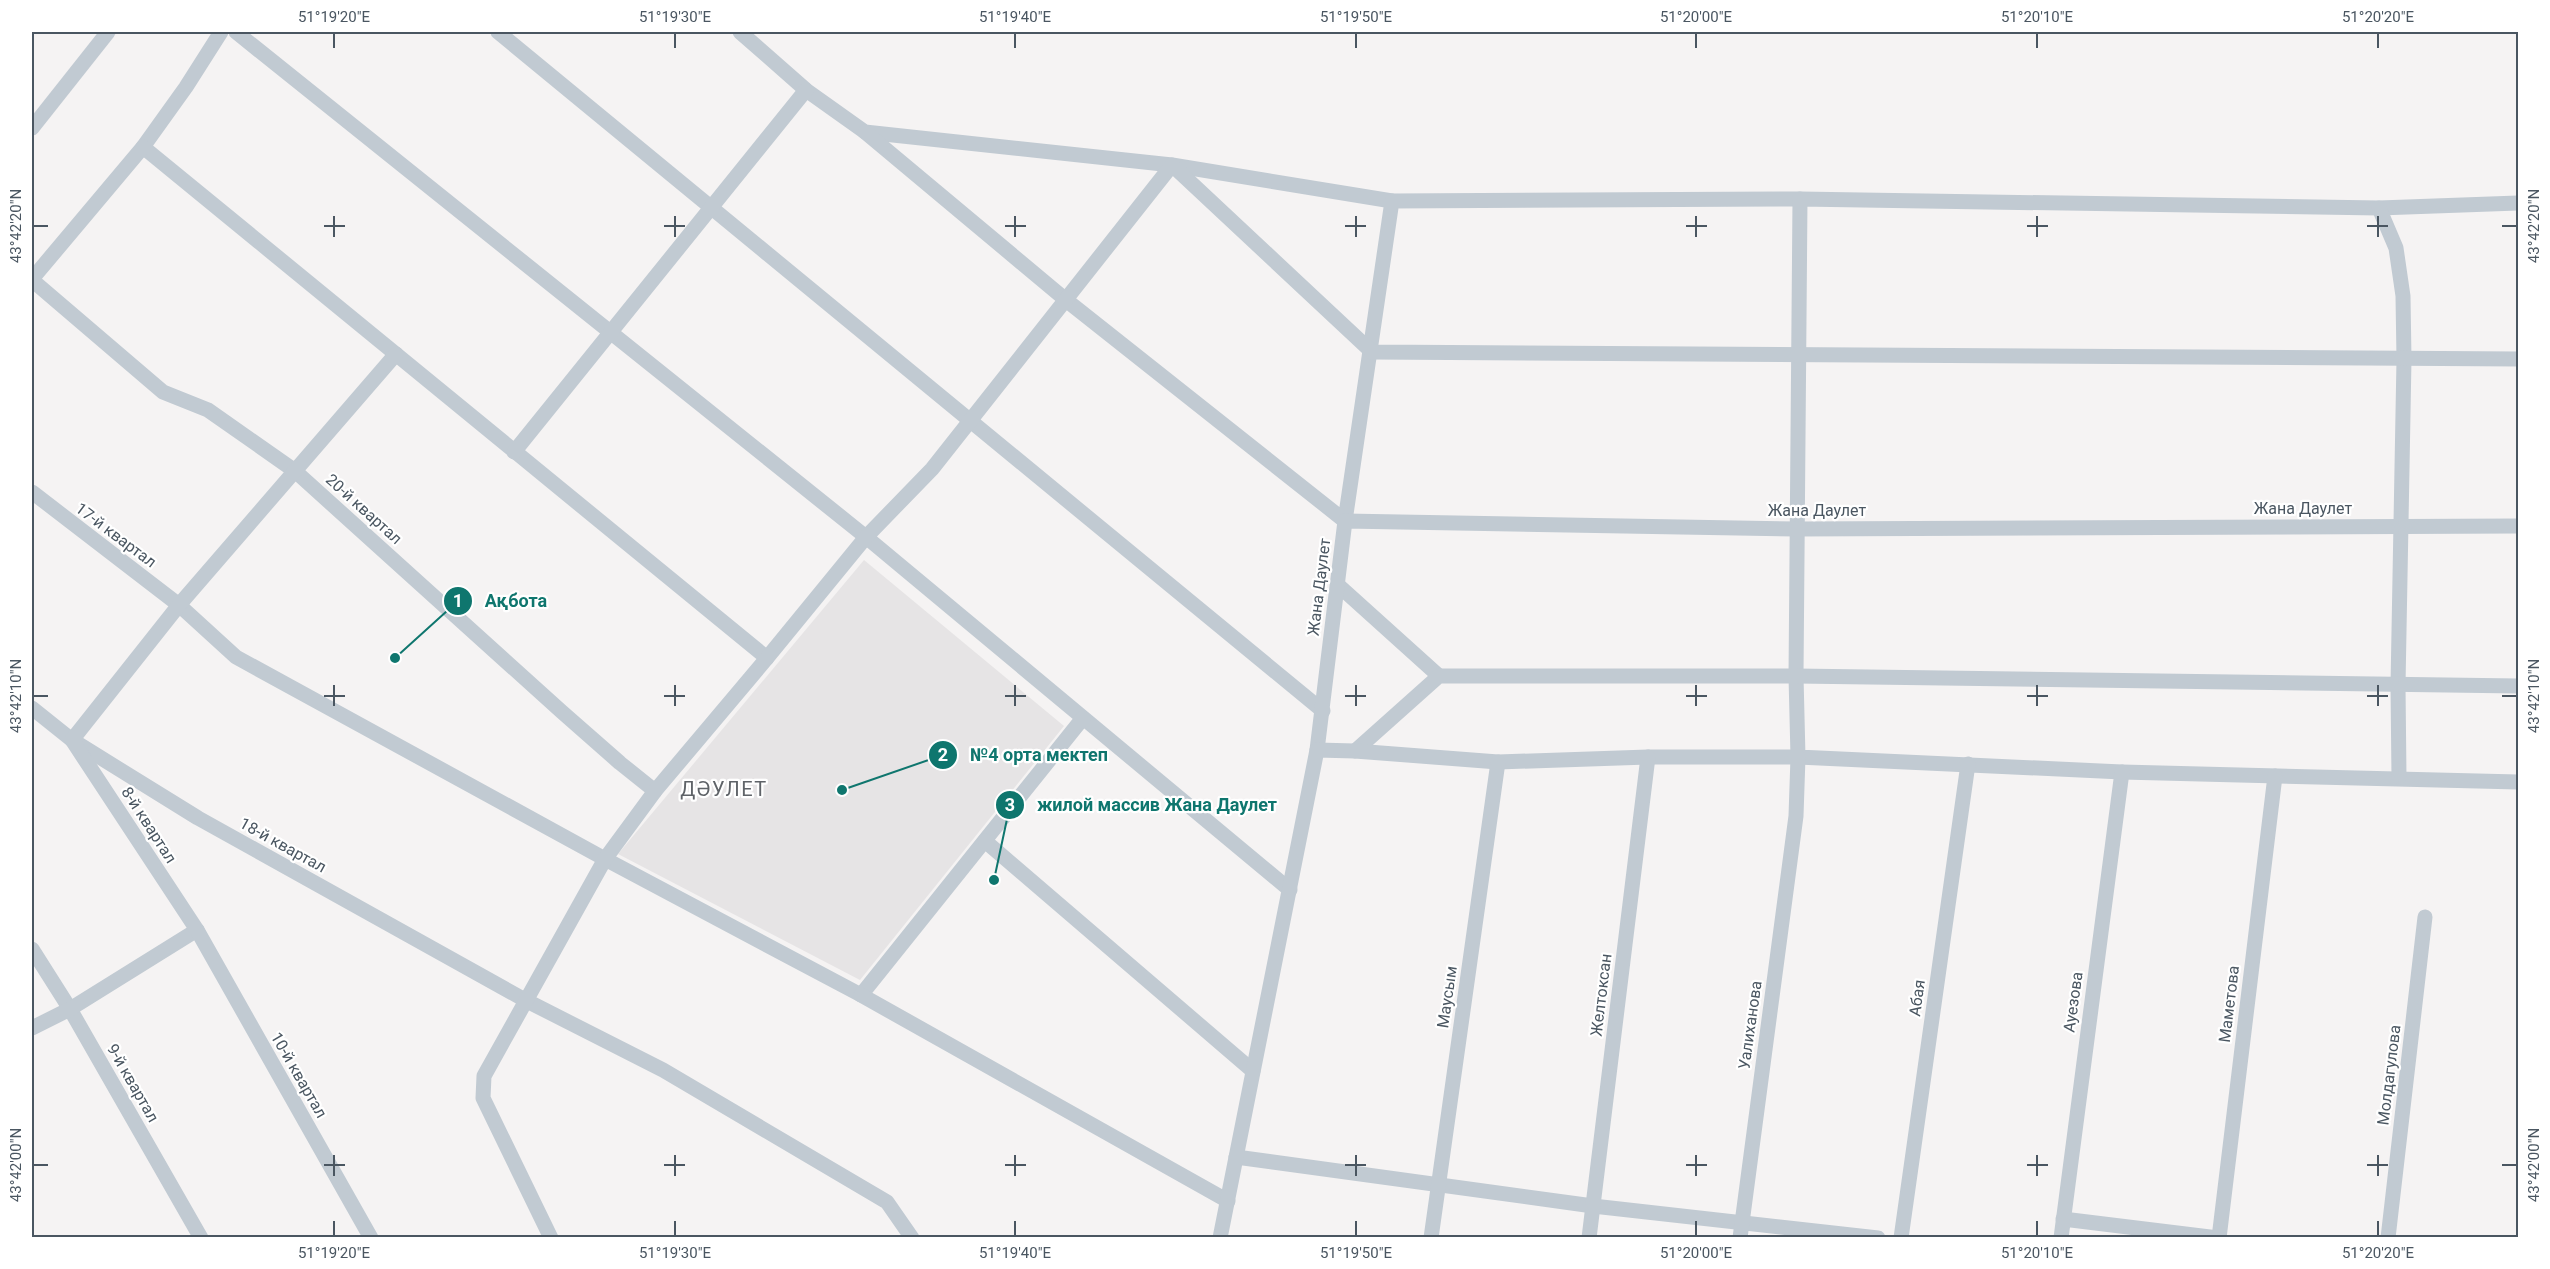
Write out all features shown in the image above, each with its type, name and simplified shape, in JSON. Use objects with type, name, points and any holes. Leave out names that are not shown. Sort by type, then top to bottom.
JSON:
[{"type":"street","points":[[32,128],[108,32]]},
{"type":"street","points":[[32,279],[143,147],[186,87],[221,32]]},
{"type":"street","points":[[236,32],[866,537],[1290,890]]},
{"type":"street","points":[[498,32],[1323,711]]},
{"type":"street","points":[[740,32],[806,90],[865,132],[1066,300],[1346,522],[1392,201]]},
{"type":"street","points":[[514,452],[806,90]]},
{"type":"street","points":[[865,132],[1172,165],[1392,201],[1800,198],[2379,208],[2518,203]]},
{"type":"street","points":[[143,147],[767,658]]},
{"type":"street","points":[[551,1238],[483,1098],[484,1076],[605,859],[655,791],[866,537],[932,469],[1172,165]]},
{"type":"street","points":[[1172,165],[1372,352],[2518,359]]},
{"type":"street","name":"Уалиханова","points":[[1740,1238],[1796,816],[1800,198]]},
{"type":"street","points":[[2379,208],[2396,248],[2401,271],[2404,359],[2398,686],[2399,777]]},
{"type":"street","name":"20-й квартал","points":[[32,279],[163,392],[208,410],[295,471],[562,712],[655,791]]},
{"type":"street","points":[[72,740],[179,606],[396,354]]},
{"type":"street","name":"17-й квартал","points":[[32,492],[179,606],[236,657],[605,859],[861,995],[1228,1201]]},
{"type":"street","name":"Жана Даулет","points":[[1220,1238],[1317,750],[1346,522],[1797,529],[2518,526]]},
{"type":"street","points":[[1338,585],[1439,676]]},
{"type":"street","points":[[1355,750],[1439,676],[1796,676],[2518,686]]},
{"type":"street","name":"18-й квартал","points":[[32,708],[72,740],[198,818],[525,1000],[663,1070],[887,1202],[912,1238]]},
{"type":"street","points":[[861,995],[1083,718]]},
{"type":"street","name":"8-й квартал","points":[[72,740],[197,930]]},
{"type":"street","points":[[1317,750],[1355,750],[1498,762],[1648,757],[1798,757],[2122,772],[2399,777],[2518,782]]},
{"type":"street","name":"Желтоксан","points":[[1589,1238],[1648,757]]},
{"type":"street","name":"Маусым","points":[[1431,1238],[1498,762]]},
{"type":"street","name":"Абая","points":[[1901,1238],[1968,764]]},
{"type":"street","name":"Ауезова","points":[[2061,1238],[2122,772]]},
{"type":"street","name":"Маметова","points":[[2218,1238],[2275,776]]},
{"type":"street","points":[[985,841],[1253,1071]]},
{"type":"street","name":"Молдагулова","points":[[2388,1238],[2425,918]]},
{"type":"street","points":[[32,1028],[69,1009],[197,930]]},
{"type":"street","name":"10-й квартал","points":[[197,930],[371,1238]]},
{"type":"street","name":"9-й квартал","points":[[32,949],[201,1238]]},
{"type":"street","points":[[1236,1157],[1593,1206],[1878,1238]]},
{"type":"street","points":[[2063,1218],[2218,1238]]},
{"type":"shaded area","points":[[864,560],[1064,726],[860,980],[618,854]]},
{"type":"place","name":"Ақбота","points":[[395,658]]},
{"type":"place","name":"№4 орта мектеп","points":[[842,790]]},
{"type":"place","name":"жилой массив Жана Даулет","points":[[994,880]]},
{"type":"district","name":"ДӘУЛЕТ","points":[[724,789]]}]
